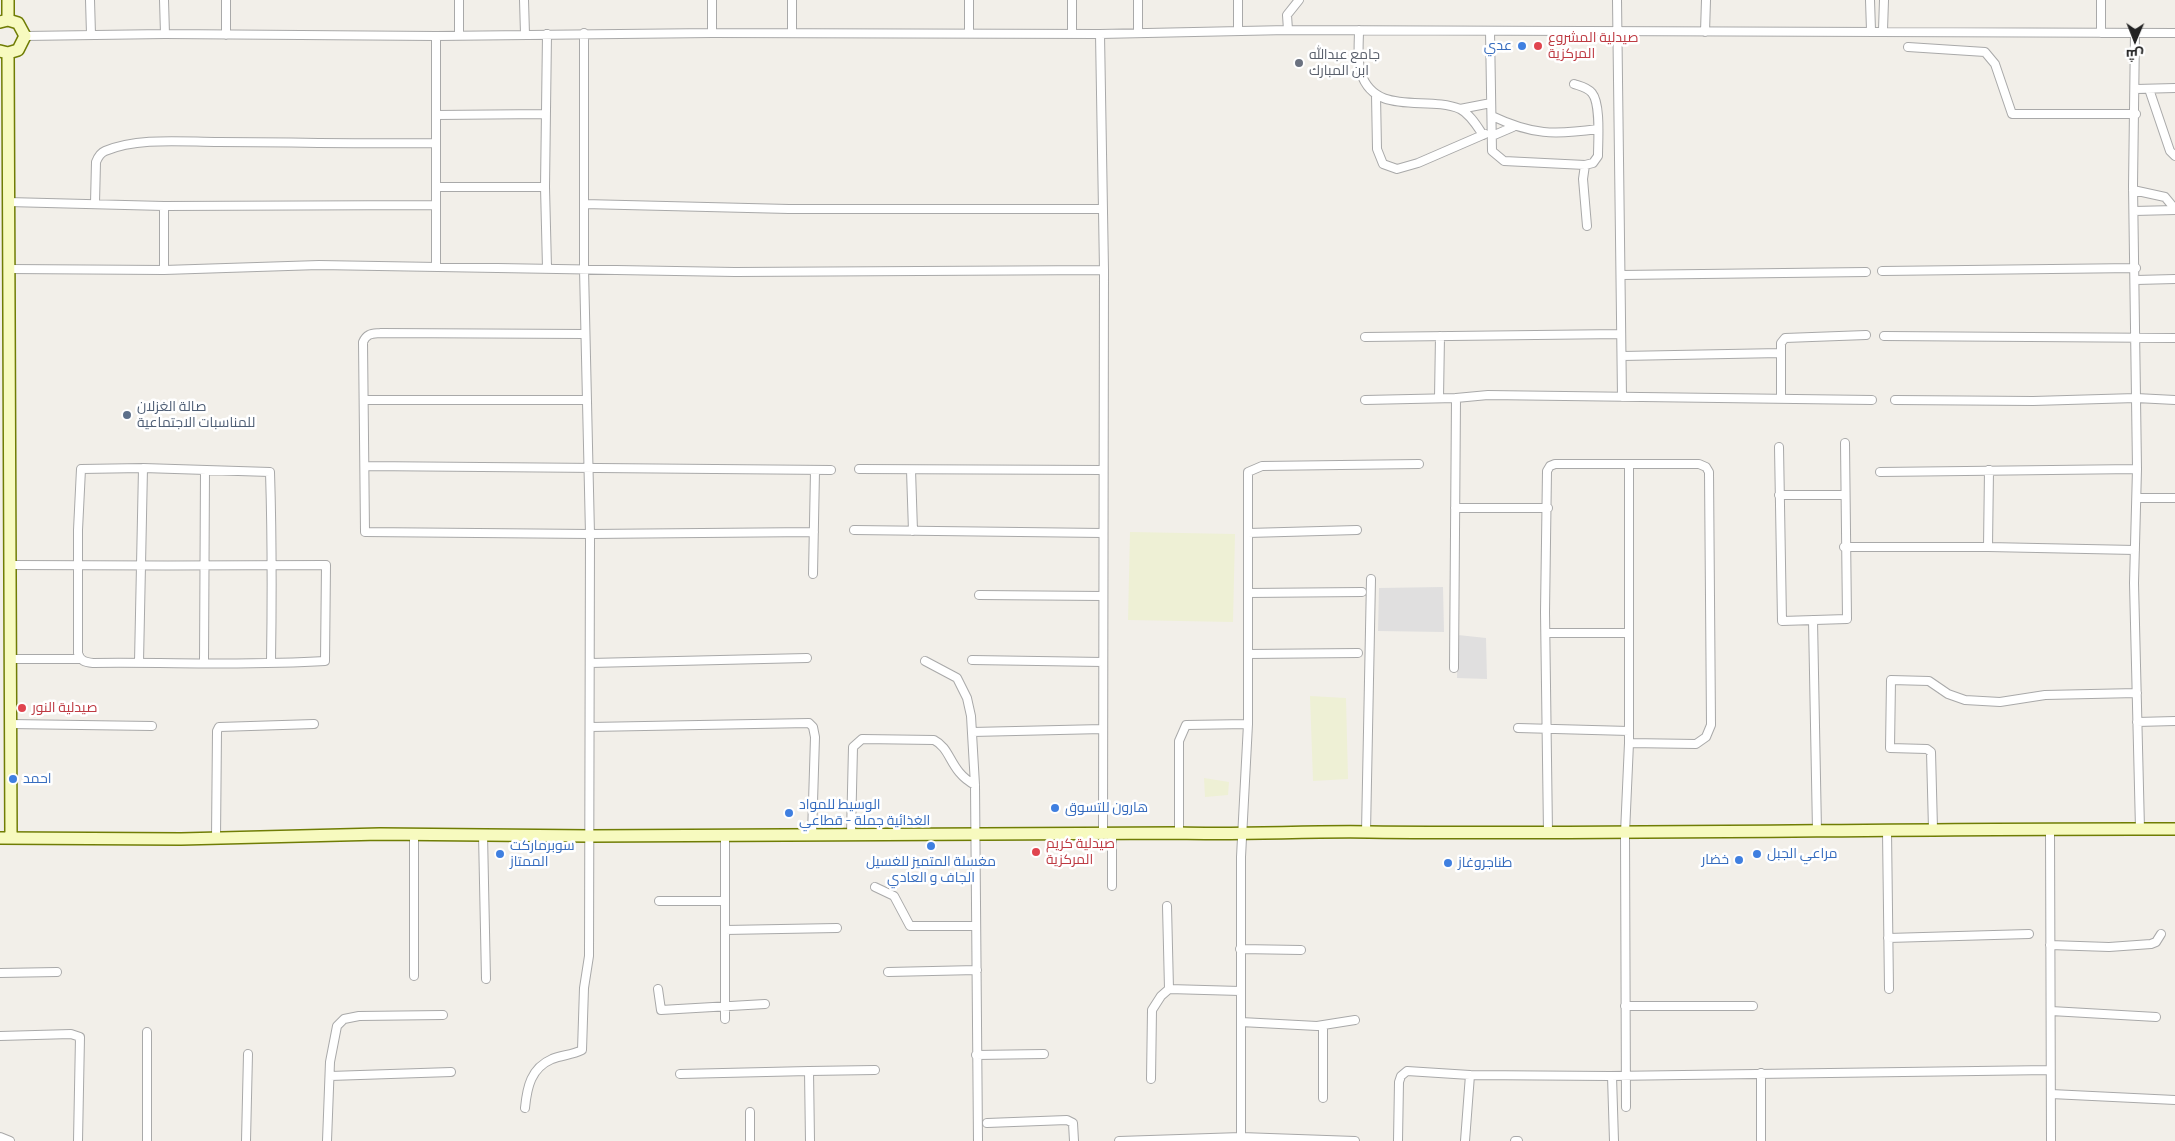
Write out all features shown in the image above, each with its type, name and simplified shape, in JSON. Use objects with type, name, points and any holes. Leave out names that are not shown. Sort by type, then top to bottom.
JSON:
[{"type":"street","points":[[8,0],[4,21],[22,26],[25,36],[18,50],[4,52],[8,202],[4,392],[10,659],[5,838],[216,838],[414,834],[590,836],[1179,833],[1243,835],[1366,832],[1624,833],[2175,829]]},
{"type":"street","points":[[90,0],[91,34]]},
{"type":"street","points":[[164,0],[165,34]]},
{"type":"street","points":[[226,0],[226,35]]},
{"type":"street","points":[[459,0],[460,35]]},
{"type":"street","points":[[524,0],[525,34]]},
{"type":"street","points":[[712,0],[712,33]]},
{"type":"street","points":[[792,0],[792,33]]},
{"type":"street","points":[[969,0],[969,32]]},
{"type":"street","points":[[1072,0],[1072,34]]},
{"type":"street","points":[[1138,0],[1138,32]]},
{"type":"street","points":[[1238,0],[1238,32]]},
{"type":"street","points":[[1288,30],[1287,15],[1299,0]]},
{"type":"street","points":[[1617,0],[1622,397]]},
{"type":"street","points":[[1705,32],[1706,0]]},
{"type":"street","points":[[1870,0],[1871,30]]},
{"type":"street","points":[[1883,30],[1884,0]]},
{"type":"street","points":[[2101,0],[2101,32]]},
{"type":"street","points":[[25,36],[91,34],[436,36],[584,33],[969,32],[1100,34],[1288,30],[1617,32],[1883,30],[2175,33]]},
{"type":"street","points":[[1359,30],[1360,71],[1367,86],[1376,95],[1396,101],[1460,109],[1491,103]]},
{"type":"street","points":[[1490,31],[1492,151],[1504,161],[1585,165],[1593,162],[1598,156],[1597,106],[1592,93],[1586,88],[1574,84]]},
{"type":"street","points":[[525,1108],[534,1073],[552,1059],[582,1050],[584,1044],[584,988],[589,943],[590,534],[584,269],[584,33]]},
{"type":"street","points":[[2135,33],[2136,114],[2133,190],[2136,268],[2137,498],[2135,550],[2136,694],[2140,829]]},
{"type":"street","points":[[547,34],[545,187],[547,268]]},
{"type":"street","points":[[1100,34],[1104,270],[1103,729],[1112,886]]},
{"type":"street","points":[[436,36],[436,266]]},
{"type":"street","points":[[1908,48],[1985,52],[1995,64],[2012,114],[2136,114]]},
{"type":"street","points":[[2136,89],[2175,88]]},
{"type":"street","points":[[2149,89],[2170,151],[2175,156]]},
{"type":"street","points":[[1376,95],[1377,149],[1383,164],[1396,169],[1418,163],[1483,135],[1513,127]]},
{"type":"street","points":[[1460,109],[1475,122],[1483,135]]},
{"type":"street","points":[[436,115],[546,114]]},
{"type":"street","points":[[1492,116],[1513,127],[1537,133],[1571,133],[1598,129]]},
{"type":"street","points":[[95,203],[96,162],[98,157],[102,152],[135,144],[185,142],[436,143]]},
{"type":"street","points":[[1585,165],[1583,178],[1587,226]]},
{"type":"street","points":[[436,187],[545,187]]},
{"type":"street","points":[[2133,190],[2165,197],[2175,209]]},
{"type":"street","points":[[8,202],[164,206],[436,205]]},
{"type":"street","points":[[584,204],[789,209],[1102,209]]},
{"type":"street","points":[[164,206],[164,270]]},
{"type":"street","points":[[2134,211],[2175,209]]},
{"type":"street","points":[[8,269],[164,270],[319,265],[843,273],[1104,270]]},
{"type":"street","points":[[1882,271],[2136,268]]},
{"type":"street","points":[[1621,275],[1866,272]]},
{"type":"street","points":[[2136,280],[2175,279]]},
{"type":"street","points":[[585,334],[369,334],[363,342],[365,532],[590,534],[814,532]]},
{"type":"street","points":[[1365,337],[1621,334]]},
{"type":"street","points":[[1439,398],[1440,336]]},
{"type":"street","points":[[1781,397],[1781,343],[1785,338],[1866,336]]},
{"type":"street","points":[[1884,336],[2175,338]]},
{"type":"street","points":[[1622,356],[1781,353]]},
{"type":"street","points":[[1365,400],[1456,398],[1488,395],[1781,397],[1872,400]]},
{"type":"street","points":[[1454,668],[1456,398]]},
{"type":"street","points":[[1895,400],[2033,401],[2136,398],[2175,400]]},
{"type":"street","points":[[364,400],[588,400]]},
{"type":"street","points":[[1779,446],[1782,621],[1847,619],[1844,548],[1845,443]]},
{"type":"street","points":[[1241,1139],[1240,948],[1248,724],[1248,472],[1254,468],[1419,464]]},
{"type":"street","points":[[1548,833],[1547,471],[1550,466],[1555,464],[1629,466],[1699,464],[1706,467],[1709,472],[1711,724],[1706,737],[1696,744],[1629,743]]},
{"type":"street","points":[[365,466],[831,470]]},
{"type":"street","points":[[1626,1107],[1624,833],[1629,743],[1629,466]]},
{"type":"street","points":[[80,659],[78,653],[78,565],[81,468],[143,468],[270,472],[272,565],[271,662]]},
{"type":"street","points":[[138,662],[143,468]]},
{"type":"street","points":[[859,469],[1103,470]]},
{"type":"street","points":[[1880,472],[2137,469]]},
{"type":"street","points":[[204,470],[204,662]]},
{"type":"street","points":[[911,470],[913,531]]},
{"type":"street","points":[[1988,547],[1989,470]]},
{"type":"street","points":[[813,574],[815,471]]},
{"type":"street","points":[[1779,495],[1844,495]]},
{"type":"street","points":[[2137,498],[2175,498]]},
{"type":"street","points":[[1455,508],[1548,508]]},
{"type":"street","points":[[854,530],[1103,533]]},
{"type":"street","points":[[1248,532],[1357,530]]},
{"type":"street","points":[[1844,548],[1988,547],[2135,550]]},
{"type":"street","points":[[9,565],[326,565],[325,661],[93,662],[80,659],[10,659]]},
{"type":"street","points":[[1366,832],[1371,579]]},
{"type":"street","points":[[1248,593],[1362,592]]},
{"type":"street","points":[[979,595],[1103,596]]},
{"type":"street","points":[[1813,620],[1817,831]]},
{"type":"street","points":[[1546,633],[1628,633]]},
{"type":"street","points":[[1248,654],[1358,652]]},
{"type":"street","points":[[590,663],[807,658]]},
{"type":"street","points":[[972,660],[1103,662]]},
{"type":"street","points":[[925,661],[957,678],[967,698],[972,732],[976,834],[978,1141]]},
{"type":"street","points":[[1933,830],[1931,752],[1927,749],[1890,748],[1891,680],[1929,680],[1948,694],[1965,700],[2000,702],[2046,695],[2136,694]]},
{"type":"street","points":[[7,717],[152,726]]},
{"type":"street","points":[[2137,722],[2175,721]]},
{"type":"street","points":[[590,727],[809,723],[813,727],[815,737],[812,835]]},
{"type":"street","points":[[216,838],[217,732],[219,727],[314,724]]},
{"type":"street","points":[[1179,833],[1179,741],[1181,732],[1186,726],[1248,724]]},
{"type":"street","points":[[1518,728],[1629,730]]},
{"type":"street","points":[[972,732],[1103,729]]},
{"type":"street","points":[[851,834],[853,747],[862,739],[934,740],[945,750],[949,760],[963,779],[975,785]]},
{"type":"street","points":[[2050,830],[2050,1070],[2052,1141]]},
{"type":"street","points":[[1887,831],[1889,989]]},
{"type":"street","points":[[414,834],[414,976]]},
{"type":"street","points":[[483,834],[486,979]]},
{"type":"street","points":[[725,835],[725,1019]]},
{"type":"street","points":[[876,887],[894,896],[910,926],[976,926]]},
{"type":"street","points":[[659,901],[725,900]]},
{"type":"street","points":[[1167,906],[1170,989]]},
{"type":"street","points":[[725,930],[837,928]]},
{"type":"street","points":[[1888,938],[2029,934]]},
{"type":"street","points":[[2050,945],[2109,947],[2151,944],[2156,942],[2161,934]]},
{"type":"street","points":[[1240,948],[1301,950]]},
{"type":"street","points":[[888,972],[977,970]]},
{"type":"street","points":[[0,973],[57,972]]},
{"type":"street","points":[[658,989],[660,1010],[765,1004]]},
{"type":"street","points":[[1151,1079],[1152,1010],[1161,996],[1170,989],[1240,991]]},
{"type":"street","points":[[1625,1006],[1753,1006]]},
{"type":"street","points":[[2051,1012],[2156,1017]]},
{"type":"street","points":[[327,1141],[334,1039],[337,1026],[344,1018],[350,1016],[443,1015]]},
{"type":"street","points":[[1241,1022],[1323,1025],[1355,1020]]},
{"type":"street","points":[[1323,1025],[1323,1098]]},
{"type":"street","points":[[147,1032],[147,1141]]},
{"type":"street","points":[[0,1036],[71,1034],[80,1037],[78,1141]]},
{"type":"street","points":[[246,1141],[248,1054]]},
{"type":"street","points":[[976,1055],[1044,1054]]},
{"type":"street","points":[[680,1074],[875,1070]]},
{"type":"street","points":[[1398,1141],[1399,1082],[1401,1076],[1407,1072],[1470,1075],[1625,1076],[1761,1073],[1955,1073],[2050,1070]]},
{"type":"street","points":[[809,1071],[810,1141]]},
{"type":"street","points":[[330,1076],[451,1072]]},
{"type":"street","points":[[1761,1073],[1761,1141]]},
{"type":"street","points":[[1465,1141],[1470,1075]]},
{"type":"street","points":[[1612,1076],[1614,1141]]},
{"type":"street","points":[[2051,1094],[2175,1100]]},
{"type":"street","points":[[750,1112],[750,1141]]},
{"type":"street","points":[[987,1123],[1067,1120],[1073,1123],[1074,1141]]},
{"type":"street","points":[[0,1137],[10,1141]]},
{"type":"street","points":[[1120,1141],[1241,1139],[1355,1141]]},
{"type":"shaded area","points":[[1443,587],[1444,632],[1378,631],[1379,588]]},
{"type":"shaded area","points":[[1458,635],[1486,638],[1487,679],[1457,678]]},
{"type":"green space","points":[[1130,532],[1235,534],[1233,622],[1128,620]]},
{"type":"green space","points":[[1310,696],[1346,698],[1348,779],[1313,781]]},
{"type":"green space","points":[[1204,778],[1229,782],[1228,795],[1205,797]]},
{"type":"place","name":"عدي","points":[[1522,46]]},
{"type":"place","name":"صيدلية المشروع المركزية","points":[[1538,46]]},
{"type":"place","name":"جامع عبدالله ابن المبارك","points":[[1299,63]]},
{"type":"place","name":"صالة الغزلان للمناسبات الاجتماعية","points":[[127,415]]},
{"type":"place","name":"صيدلية النور","points":[[22,708]]},
{"type":"place","name":"احمد","points":[[13,779]]},
{"type":"place","name":"هارون للتسوق","points":[[1055,808]]},
{"type":"place","name":"الوسيط للمواد الغذائية جملة - قطاعي","points":[[789,813]]},
{"type":"place","name":"مغسلة المتميز للغسيل الجاف و العادي","points":[[931,846]]},
{"type":"place","name":"صيدلية كريم المركزية","points":[[1036,852]]},
{"type":"place","name":"سوبرماركت الممتاز","points":[[500,854]]},
{"type":"place","name":"مراعي الجبل","points":[[1757,854]]},
{"type":"place","name":"خضار","points":[[1739,860]]},
{"type":"place","name":"طناجروغاز","points":[[1448,863]]}]
